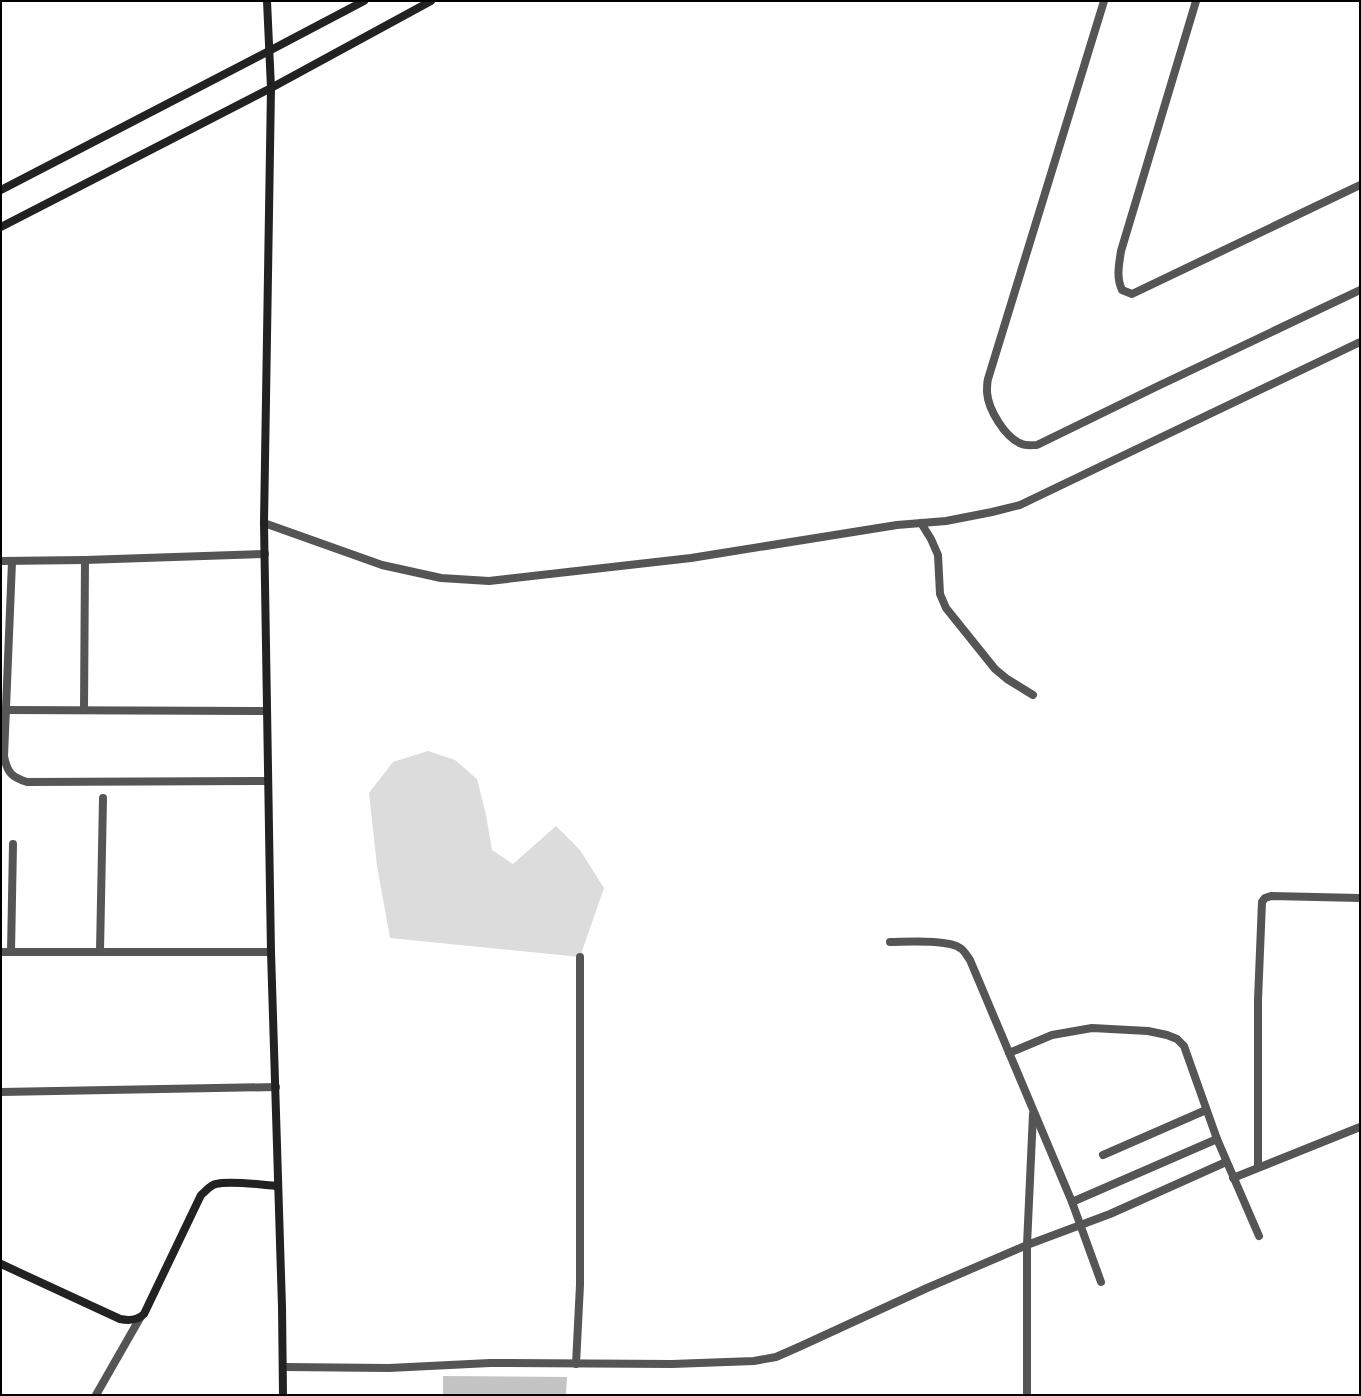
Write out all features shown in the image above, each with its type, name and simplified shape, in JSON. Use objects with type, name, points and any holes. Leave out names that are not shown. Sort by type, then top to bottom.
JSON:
[{"type":"street","points":[[267,1],[271,88],[264,523],[268,781],[282,1307],[282,1395]]},
{"type":"street","points":[[1,190],[364,1]]},
{"type":"street","points":[[1,226],[271,88],[431,1]]},
{"type":"street","points":[[1104,1],[988,379],[987,392],[990,405],[1004,431],[1015,441],[1024,445],[1037,445],[1360,290]]},
{"type":"street","points":[[1196,1],[1121,251],[1118,283],[1122,290],[1132,294],[1360,185]]},
{"type":"street","points":[[264,523],[382,565],[441,578],[489,581],[691,558],[897,525],[946,521],[1020,505],[1360,342]]},
{"type":"street","points":[[921,523],[931,539],[938,555],[940,594],[946,608],[995,669],[1007,679],[1033,695]]},
{"type":"street","points":[[1,561],[12,562],[265,554]]},
{"type":"street","points":[[84,710],[85,560]]},
{"type":"street","points":[[12,562],[4,756],[6,768],[10,774],[27,782],[268,781]]},
{"type":"street","points":[[5,710],[267,711]]},
{"type":"street","points":[[100,951],[103,798]]},
{"type":"street","points":[[11,952],[13,844]]},
{"type":"street","points":[[1258,1167],[1258,1000],[1262,902],[1270,896],[1360,898]]},
{"type":"street","points":[[890,942],[952,944],[961,948],[970,960],[1072,1202],[1101,1282]]},
{"type":"street","points":[[1,952],[272,952]]},
{"type":"street","points":[[576,1364],[580,1270],[580,957]]},
{"type":"street","points":[[1009,1053],[1052,1035],[1092,1028],[1148,1031],[1177,1039],[1184,1046],[1226,1162],[1259,1236]]},
{"type":"street","points":[[1,1092],[276,1087]]},
{"type":"street","points":[[1103,1155],[1206,1110]]},
{"type":"street","points":[[1027,1395],[1027,1245],[1033,1112]]},
{"type":"street","points":[[1233,1178],[1360,1127]]},
{"type":"street","points":[[1072,1202],[1217,1139]]},
{"type":"street","points":[[283,1367],[389,1368],[490,1363],[672,1364],[754,1361],[776,1357],[927,1288],[1027,1245],[1151,1196],[1226,1162]]},
{"type":"street","points":[[96,1395],[140,1318],[144,1314],[201,1195],[215,1184],[225,1183],[278,1186]]},
{"type":"street","points":[[1,1264],[120,1319],[127,1320],[140,1318]]},
{"type":"shaded area","points":[[428,751],[455,760],[477,779],[486,815],[492,850],[513,864],[556,826],[580,850],[604,888],[580,957],[390,938],[377,866],[369,793],[393,762]]},
{"type":"building","points":[[443,1376],[567,1377],[566,1395],[443,1395]]}]
